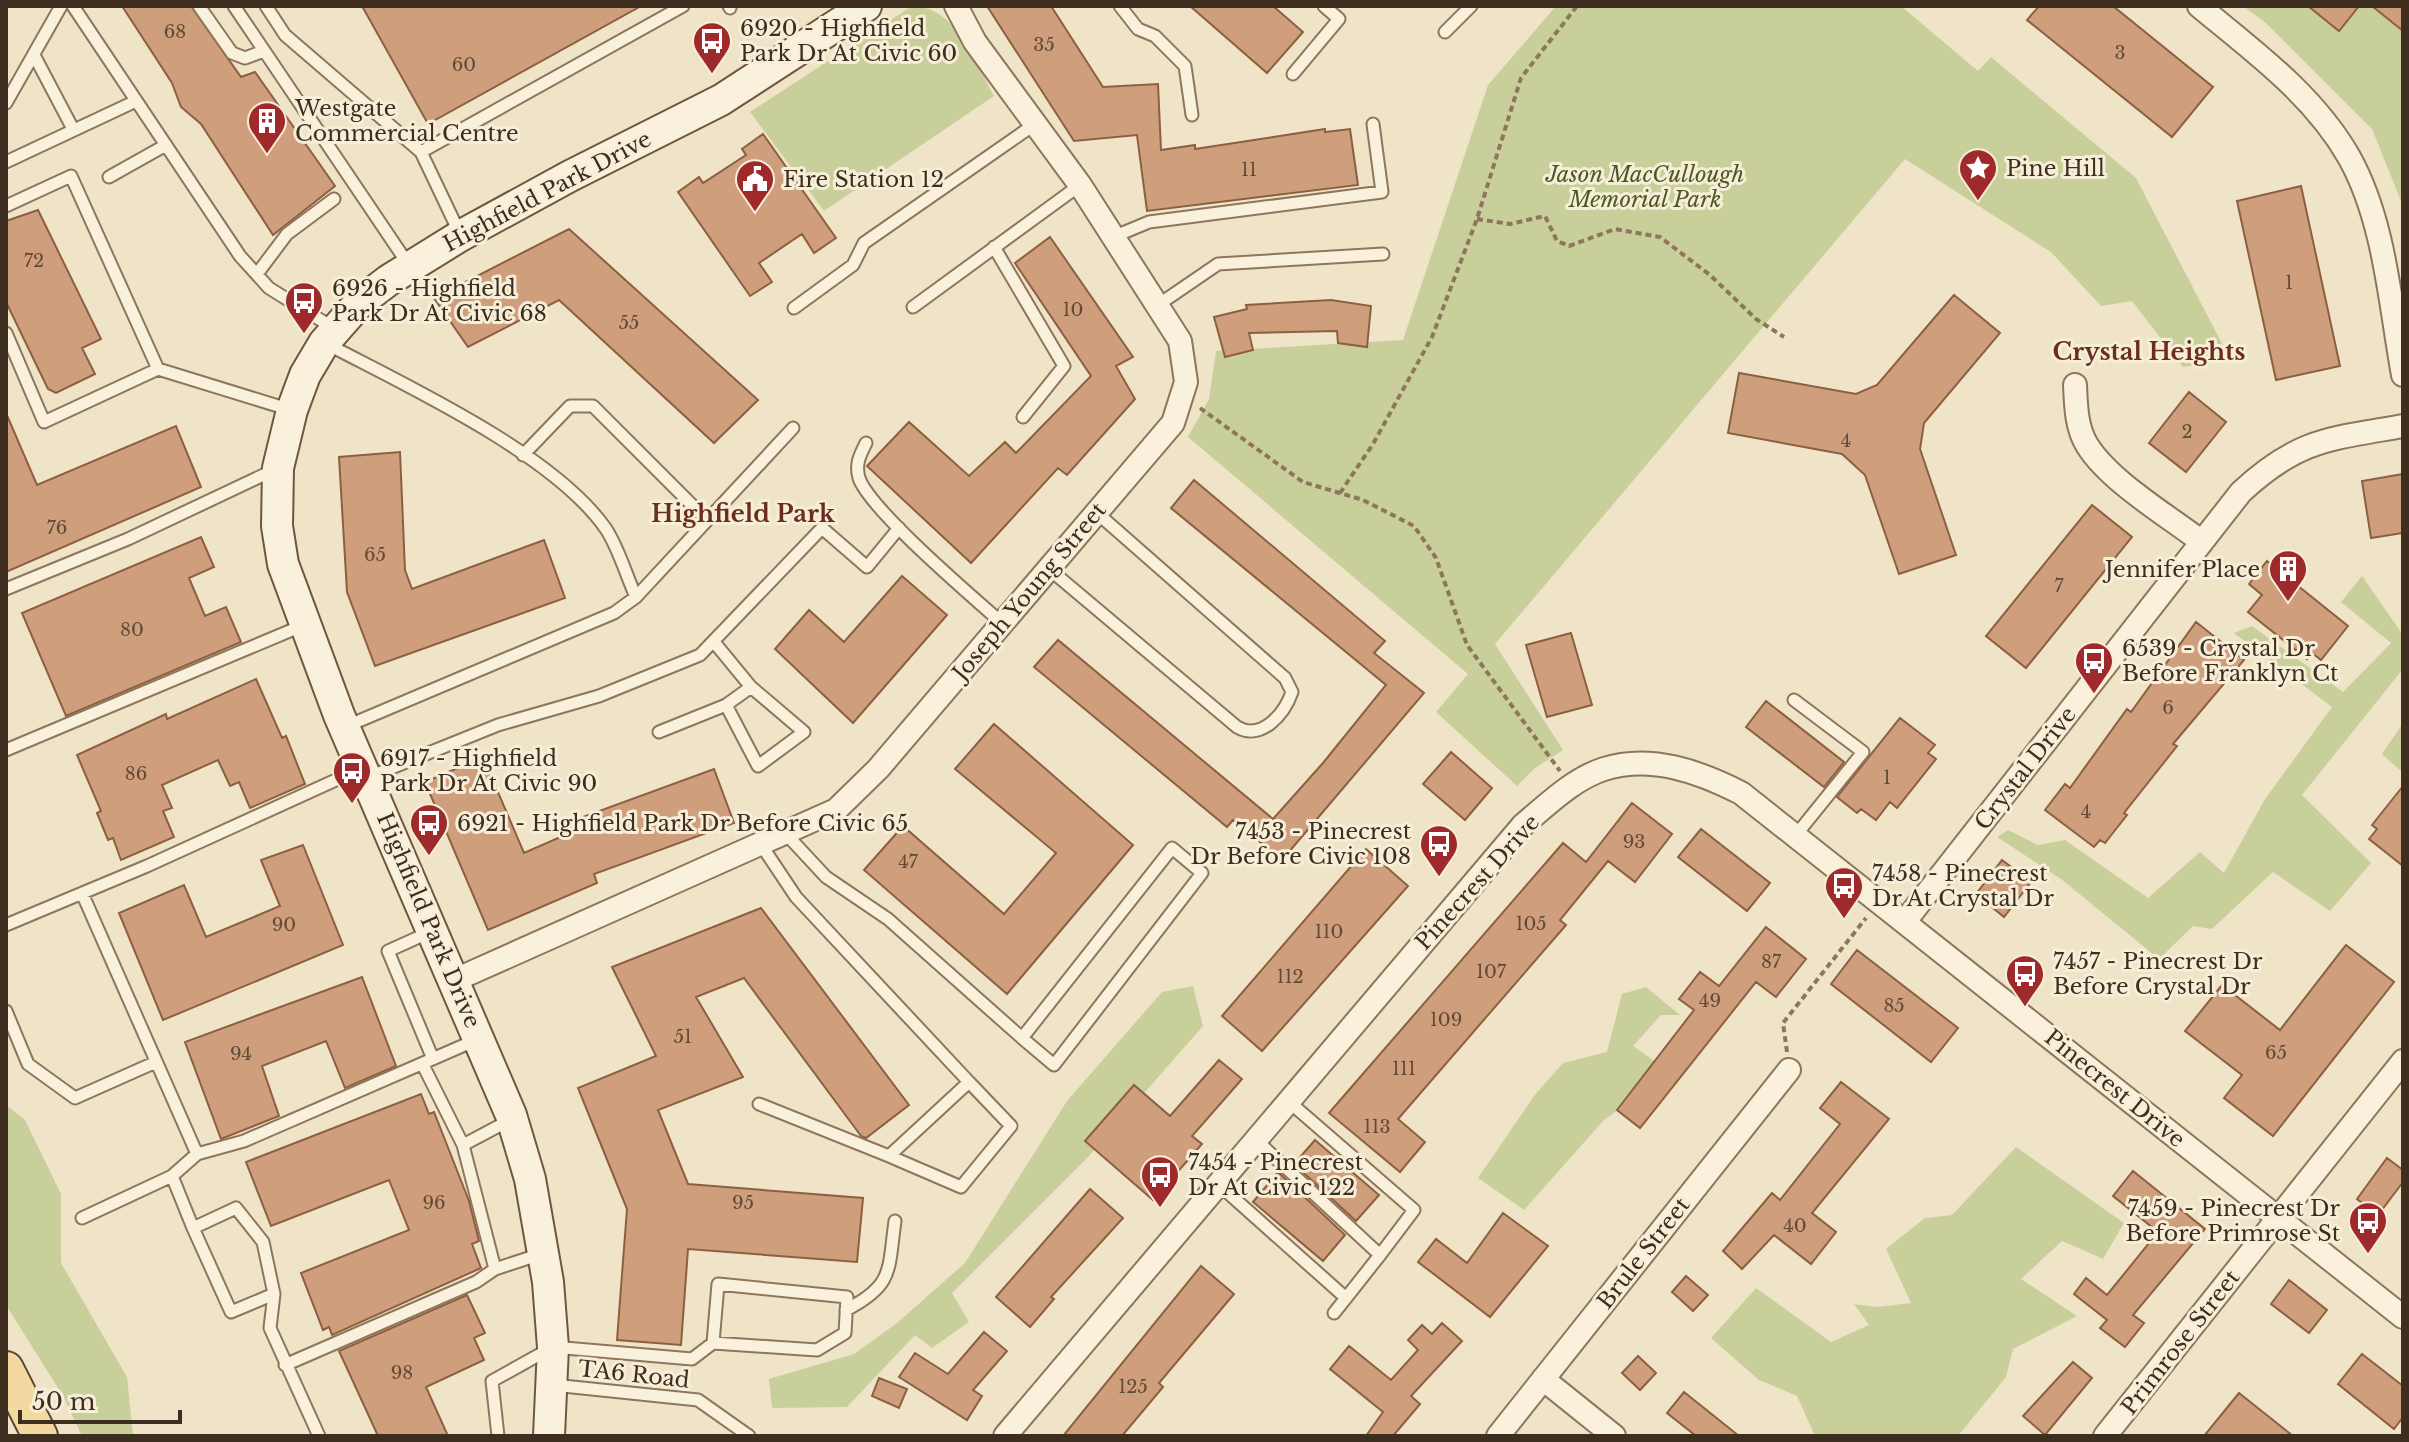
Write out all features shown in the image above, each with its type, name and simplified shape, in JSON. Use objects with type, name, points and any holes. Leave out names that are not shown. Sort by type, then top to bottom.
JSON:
[{"type":"main road","points":[[6,1369],[40,1436]]},
{"type":"street","name":"Highfield Park Drive","points":[[549,1436],[553,1347],[530,1179],[512,1119],[346,726],[283,564],[277,526],[278,468],[292,410],[305,375],[330,336],[360,302],[460,236],[721,100],[866,6]]},
{"type":"street","name":"Joseph Young Street","points":[[455,980],[786,834],[842,804],[878,769],[1173,423],[1184,396],[1186,368],[1180,341],[1080,185],[975,42],[956,6]]},
{"type":"street","points":[[2199,6],[2290,82],[2325,121],[2350,158],[2368,203],[2382,258],[2403,375]]},
{"type":"street","points":[[2075,385],[2078,424],[2087,446],[2108,469],[2202,542]]},
{"type":"street","name":"Crystal Drive","points":[[1906,920],[2241,492],[2270,465],[2316,442],[2403,426]]},
{"type":"street","name":"Pinecrest Drive","points":[[1005,1436],[1523,825],[1571,786],[1605,769],[1653,764],[1699,772],[1741,793],[1906,920],[2403,1317]]},
{"type":"street","name":"Primrose Street","points":[[2105,1436],[2403,1061]]},
{"type":"street","name":"Brule Street","points":[[1498,1436],[1789,1070]]},
{"type":"street","points":[[1543,1379],[1614,1436]]},
{"type":"lane","points":[[6,103],[61,6]]},
{"type":"lane","points":[[73,6],[240,256],[269,288],[330,336],[523,455],[575,492],[607,531],[636,597]]},
{"type":"lane","points":[[199,6],[232,53],[245,58],[264,51]]},
{"type":"lane","points":[[234,6],[410,267]]},
{"type":"lane","points":[[266,6],[285,35],[421,152],[460,236]]},
{"type":"lane","points":[[421,152],[683,6]]},
{"type":"lane","points":[[1120,6],[1138,29],[1155,36],[1185,66],[1192,115]]},
{"type":"lane","points":[[1293,74],[1339,19],[1324,6]]},
{"type":"lane","points":[[1445,32],[1471,6]]},
{"type":"lane","points":[[34,55],[73,129]]},
{"type":"lane","points":[[6,162],[136,101]]},
{"type":"lane","points":[[794,308],[853,265],[864,243],[1035,124]]},
{"type":"lane","points":[[1113,237],[1149,222],[1382,192],[1373,124]]},
{"type":"lane","points":[[109,177],[166,145]]},
{"type":"lane","points":[[6,206],[71,176],[158,369]]},
{"type":"lane","points":[[913,307],[1080,185]]},
{"type":"lane","points":[[257,274],[287,234],[334,199]]},
{"type":"lane","points":[[994,247],[1064,366],[1023,417]]},
{"type":"lane","points":[[1158,305],[1218,264],[1383,254]]},
{"type":"lane","points":[[6,333],[44,422],[158,369],[292,410]]},
{"type":"lane","points":[[523,455],[570,406],[593,406],[707,520]]},
{"type":"lane","points":[[346,726],[614,613],[636,597],[793,428]]},
{"type":"lane","points":[[866,443],[857,461],[860,480],[899,528],[1003,624]]},
{"type":"lane","points":[[6,589],[128,539],[278,468]]},
{"type":"lane","points":[[1048,568],[1237,727],[1253,733],[1262,731],[1281,711],[1292,692],[1285,678],[1096,512]]},
{"type":"lane","points":[[6,925],[366,772],[671,669],[700,655],[714,642],[822,528],[867,567],[899,528]]},
{"type":"lane","points":[[6,750],[305,625]]},
{"type":"lane","points":[[714,642],[751,687],[804,732],[758,766],[726,705]]},
{"type":"lane","points":[[659,732],[726,705],[751,687]]},
{"type":"lane","points":[[1794,700],[1863,752],[1796,835]]},
{"type":"lane","points":[[786,834],[826,877],[888,919],[1022,1038],[1054,1065],[1202,873],[1172,848],[1022,1038]]},
{"type":"lane","points":[[759,1104],[961,1187],[1011,1126],[796,897],[760,843]]},
{"type":"lane","points":[[82,893],[197,1154]]},
{"type":"lane","points":[[434,930],[388,951],[428,1062],[463,1145],[495,1269]]},
{"type":"lane","points":[[6,1011],[28,1064],[75,1098],[156,1062]]},
{"type":"lane","points":[[82,1218],[172,1176],[197,1154],[244,1141],[479,1038]]},
{"type":"lane","points":[[889,1156],[969,1082]]},
{"type":"lane","points":[[1287,1100],[1414,1210],[1334,1313]]},
{"type":"lane","points":[[463,1145],[512,1119]]},
{"type":"lane","points":[[1255,1139],[1380,1255]]},
{"type":"lane","points":[[172,1176],[231,1312],[274,1294]]},
{"type":"lane","points":[[1217,1183],[1346,1298]]},
{"type":"lane","points":[[193,1228],[236,1208],[263,1242],[274,1294],[270,1328],[319,1436]]},
{"type":"lane","points":[[846,1310],[868,1299],[887,1279],[895,1221]]},
{"type":"lane","points":[[285,1365],[476,1282],[495,1269],[542,1254]]},
{"type":"lane","points":[[498,1436],[492,1381],[553,1347],[692,1359],[713,1343],[817,1350],[845,1333],[847,1297],[718,1284],[713,1343]]},
{"type":"lane","name":"TA6 Road","points":[[552,1385],[698,1400],[749,1436]]},
{"type":"path","points":[[1340,493],[1373,444],[1432,337],[1477,219],[1521,78],[1577,6]]},
{"type":"path","points":[[1477,219],[1510,224],[1545,216],[1557,241],[1569,246],[1615,229],[1660,237],[1710,275],[1756,319],[1784,337]]},
{"type":"path","points":[[1173,423],[1198,408],[1303,482],[1393,514],[1421,534],[1436,558],[1467,645],[1571,786]]},
{"type":"path","points":[[1789,1070],[1783,1023],[1866,918]]},
{"type":"green space","points":[[912,6],[941,15],[953,26],[972,53],[994,96],[824,211],[750,112]]},
{"type":"green space","name":"Jason MacCullough Memorial Park","points":[[1556,6],[1901,6],[1978,71],[1991,57],[2136,178],[2230,359],[2183,367],[2132,301],[2101,306],[2051,252],[1905,159],[1495,644],[1563,750],[1535,768],[1517,786],[1436,712],[1468,674],[1188,437],[1209,399],[1216,351],[1403,340],[1488,85]]},
{"type":"green space","points":[[2243,6],[2403,6],[2403,206],[2372,129],[2266,23]]},
{"type":"green space","points":[[2362,576],[2403,635],[2403,669],[2302,795],[2371,863],[2330,911],[2273,872],[2212,929],[2193,926],[2159,959],[2061,879],[1997,837],[2008,830],[2038,845],[2065,840],[2148,898],[2200,852],[2224,873],[2265,799],[2332,707],[2234,633],[2252,626],[2343,692],[2391,643],[2341,602]]},
{"type":"green space","points":[[2403,723],[2403,773],[2382,754]]},
{"type":"green space","points":[[1193,986],[1203,1026],[1089,1156],[952,1293],[969,1322],[932,1348],[915,1335],[847,1407],[772,1408],[769,1379],[854,1354],[897,1323],[965,1263],[1067,1101],[1162,992]]},
{"type":"green space","points":[[1646,987],[1680,1015],[1661,1015],[1633,1046],[1670,1072],[1604,1120],[1524,1210],[1478,1178],[1534,1096],[1563,1063],[1607,1052],[1622,994]]},
{"type":"green space","points":[[6,1105],[25,1120],[61,1194],[61,1263],[127,1377],[133,1436],[82,1436],[63,1396],[6,1305]]},
{"type":"green space","points":[[2016,1147],[2124,1223],[2103,1259],[2062,1241],[2021,1279],[2077,1316],[2013,1349],[2006,1377],[1958,1436],[1815,1436],[1797,1396],[1759,1380],[1711,1338],[1756,1288],[1831,1342],[1869,1325],[1854,1304],[1877,1307],[1911,1303],[1886,1249],[1925,1218],[1952,1215]]},
{"type":"building","name":"Westgate Commercial Centre","points":[[122,6],[191,6],[241,77],[255,72],[335,186],[273,235],[201,124],[181,107],[172,83]]},
{"type":"building","points":[[362,6],[641,6],[428,124]]},
{"type":"building","points":[[987,6],[1051,6],[1103,87],[1158,84],[1161,150],[1195,145],[1195,149],[1325,129],[1325,132],[1350,129],[1358,185],[1147,211],[1137,135],[1074,141]]},
{"type":"building","points":[[1190,6],[1273,6],[1303,32],[1267,73]]},
{"type":"building","points":[[2039,6],[2113,6],[2213,87],[2172,137],[2027,20]]},
{"type":"building","points":[[2308,6],[2359,6],[2339,31]]},
{"type":"building","points":[[2372,6],[2403,6],[2403,31]]},
{"type":"building","name":"Fire Station 12","points":[[763,134],[836,238],[814,253],[802,234],[759,263],[772,282],[750,296],[678,192],[699,177],[703,183],[746,155],[742,149]]},
{"type":"building","points":[[2301,186],[2340,366],[2276,380],[2237,201]]},
{"type":"building","points":[[38,210],[101,339],[82,348],[95,374],[56,393],[48,389],[6,302],[6,221]]},
{"type":"building","points":[[569,229],[758,400],[714,443],[559,300],[468,347],[434,298]]},
{"type":"building","points":[[1050,237],[1133,357],[1116,366],[1135,399],[1067,475],[1058,468],[971,563],[867,466],[909,422],[969,476],[1005,442],[1016,453],[1091,376],[1015,263]]},
{"type":"building","points":[[1954,295],[2000,333],[1924,423],[1920,449],[1956,555],[1899,574],[1865,475],[1842,454],[1728,433],[1739,373],[1856,394],[1877,385]]},
{"type":"building","points":[[1331,300],[1371,306],[1367,347],[1338,343],[1337,331],[1249,333],[1253,350],[1225,357],[1214,317],[1247,309],[1246,305]]},
{"type":"building","points":[[2189,392],[2226,422],[2186,472],[2149,443]]},
{"type":"building","points":[[6,413],[37,485],[176,426],[201,487],[6,572]]},
{"type":"building","points":[[400,452],[405,570],[412,589],[544,540],[565,598],[375,666],[347,592],[339,457]]},
{"type":"building","points":[[2403,474],[2403,533],[2371,538],[2362,481]]},
{"type":"building","points":[[1194,480],[1385,641],[1374,653],[1424,693],[1282,860],[1233,820],[1227,827],[1034,667],[1058,640],[1273,819],[1323,763],[1386,685],[1171,508]]},
{"type":"building","points":[[2092,505],[2132,537],[2026,668],[1986,636]]},
{"type":"building","points":[[201,537],[214,567],[189,578],[205,616],[226,607],[241,642],[66,716],[22,613]]},
{"type":"building","name":"Jennifer Place","points":[[2267,561],[2348,626],[2321,660],[2312,653],[2307,659],[2248,612],[2262,595],[2249,584]]},
{"type":"building","points":[[902,576],[947,615],[853,723],[775,649],[809,610],[844,642]]},
{"type":"building","points":[[2196,622],[2244,660],[2173,744],[2177,746],[2124,813],[2127,815],[2105,843],[2100,840],[2094,847],[2045,810],[2065,784],[2070,788],[2127,709],[2131,712]]},
{"type":"building","points":[[1571,633],[1592,705],[1547,717],[1526,645]]},
{"type":"building","points":[[256,679],[282,738],[286,736],[305,784],[250,808],[239,782],[230,786],[218,760],[162,785],[172,808],[163,811],[174,837],[121,860],[113,838],[108,840],[97,813],[101,811],[77,755],[166,714],[167,719]]},
{"type":"building","points":[[1766,701],[1844,762],[1824,787],[1746,727]]},
{"type":"building","points":[[1900,718],[1935,745],[1928,753],[1936,759],[1897,808],[1890,802],[1876,820],[1861,809],[1857,813],[1837,797]]},
{"type":"building","points":[[994,724],[1133,845],[1007,994],[864,870],[903,826],[1004,914],[1056,853],[955,769]]},
{"type":"building","points":[[1451,752],[1492,788],[1465,820],[1423,784]]},
{"type":"building","points":[[483,757],[524,853],[572,832],[569,822],[714,769],[734,823],[594,874],[597,883],[488,930],[425,782]]},
{"type":"building","points":[[2403,786],[2403,866],[2369,839],[2377,829],[2372,825]]},
{"type":"building","points":[[1632,803],[1672,834],[1635,882],[1608,861],[1560,920],[1566,925],[1398,1119],[1425,1142],[1400,1172],[1329,1113],[1563,843],[1586,862]]},
{"type":"building","points":[[1701,829],[1770,883],[1747,911],[1678,857]]},
{"type":"building","points":[[303,845],[343,945],[163,1020],[119,913],[184,885],[206,937],[280,906],[261,860]]},
{"type":"building","points":[[1366,849],[1408,886],[1262,1051],[1222,1016]]},
{"type":"building","points":[[2002,860],[2031,882],[2004,917],[1976,894]]},
{"type":"building","points":[[761,908],[909,1105],[866,1138],[861,1136],[744,978],[696,997],[743,1077],[658,1110],[688,1184],[863,1198],[857,1262],[688,1249],[681,1345],[617,1340],[627,1209],[578,1088],[656,1056],[612,967]]},
{"type":"building","points":[[1766,927],[1806,959],[1776,997],[1756,982],[1640,1128],[1617,1110],[1694,1010],[1679,999],[1700,972],[1719,986]]},
{"type":"building","points":[[2346,945],[2394,982],[2273,1136],[2224,1098],[2242,1075],[2185,1031],[2222,985],[2280,1030]]},
{"type":"building","points":[[1857,950],[1958,1028],[1931,1062],[1831,984]]},
{"type":"building","points":[[362,977],[396,1066],[345,1088],[326,1041],[262,1066],[279,1116],[221,1139],[185,1042]]},
{"type":"building","points":[[1219,1060],[1242,1079],[1192,1136],[1202,1144],[1153,1200],[1085,1141],[1134,1085],[1170,1116]]},
{"type":"building","points":[[1841,1082],[1889,1119],[1812,1213],[1836,1232],[1811,1264],[1774,1235],[1742,1269],[1723,1251],[1772,1193],[1780,1200],[1840,1124],[1820,1108]]},
{"type":"building","points":[[421,1094],[429,1114],[434,1112],[469,1201],[479,1241],[472,1244],[481,1268],[332,1335],[329,1327],[323,1330],[301,1273],[409,1230],[389,1180],[271,1226],[246,1162]]},
{"type":"building","points":[[1315,1140],[1379,1195],[1356,1221],[1294,1164]]},
{"type":"building","points":[[2387,1158],[2403,1170],[2403,1182],[2378,1215],[2357,1199]]},
{"type":"building","points":[[2133,1171],[2205,1229],[2133,1315],[2144,1323],[2125,1347],[2100,1328],[2107,1320],[2074,1294],[2086,1278],[2107,1295],[2158,1232],[2113,1196]]},
{"type":"building","points":[[1278,1172],[1345,1235],[1323,1261],[1253,1202]]},
{"type":"building","points":[[1090,1189],[1123,1218],[1051,1297],[1054,1299],[1030,1327],[996,1297]]},
{"type":"building","points":[[1503,1213],[1548,1246],[1490,1317],[1418,1262],[1436,1239],[1467,1263]]},
{"type":"building","points":[[1201,1266],[1234,1294],[1159,1383],[1163,1387],[1122,1436],[1063,1436]]},
{"type":"building","points":[[1686,1276],[1708,1295],[1693,1311],[1672,1292]]},
{"type":"building","points":[[2289,1280],[2327,1310],[2309,1333],[2271,1304]]},
{"type":"building","points":[[467,1295],[485,1333],[474,1338],[484,1360],[426,1387],[448,1436],[378,1436],[339,1351]]},
{"type":"building","points":[[1442,1323],[1462,1341],[1411,1396],[1420,1404],[1393,1436],[1366,1436],[1383,1412],[1330,1369],[1349,1346],[1391,1380],[1418,1350],[1408,1340],[1422,1325],[1432,1334]]},
{"type":"building","points":[[984,1332],[1007,1351],[973,1390],[982,1396],[967,1420],[899,1377],[915,1353],[948,1374]]},
{"type":"building","points":[[2362,1354],[2403,1386],[2403,1417],[2394,1429],[2338,1384]]},
{"type":"building","points":[[1638,1356],[1656,1373],[1640,1390],[1622,1373]]},
{"type":"building","points":[[2073,1362],[2092,1378],[2045,1435],[2023,1416]]},
{"type":"building","points":[[879,1378],[907,1389],[899,1408],[872,1396]]},
{"type":"building","points":[[1684,1392],[1739,1436],[1696,1436],[1667,1413]]},
{"type":"building","points":[[2239,1393],[2293,1436],[2204,1436]]},
{"type":"place","name":"6920 - Highfield Park Dr At Civic 60","points":[[712,75]]},
{"type":"place","name":"Westgate Commercial Centre","points":[[267,155]]},
{"type":"place","name":"Pine Hill","points":[[1978,202]]},
{"type":"place","name":"Fire Station 12","points":[[755,213]]},
{"type":"place","name":"6926 - Highfield Park Dr At Civic 68","points":[[304,335]]},
{"type":"place","name":"Jennifer Place","points":[[2288,603]]},
{"type":"place","name":"6539 - Crystal Dr Before Franklyn Ct","points":[[2094,695]]},
{"type":"place","name":"6917 - Highfield Park Dr At Civic 90","points":[[352,805]]},
{"type":"place","name":"6921 - Highfield Park Dr Before Civic 65","points":[[429,857]]},
{"type":"place","name":"7453 - Pinecrest Dr Before Civic 108","points":[[1439,878]]},
{"type":"place","name":"7458 - Pinecrest Dr At Crystal Dr","points":[[1844,920]]},
{"type":"place","name":"7457 - Pinecrest Dr Before Crystal Dr","points":[[2025,1008]]},
{"type":"place","name":"7454 - Pinecrest Dr At Civic 122","points":[[1160,1209]]},
{"type":"place","name":"7459 - Pinecrest Dr Before Primrose St","points":[[2368,1255]]},
{"type":"district","name":"Crystal Heights","points":[[2149,352]]},
{"type":"district","name":"Highfield Park","points":[[743,514]]}]
